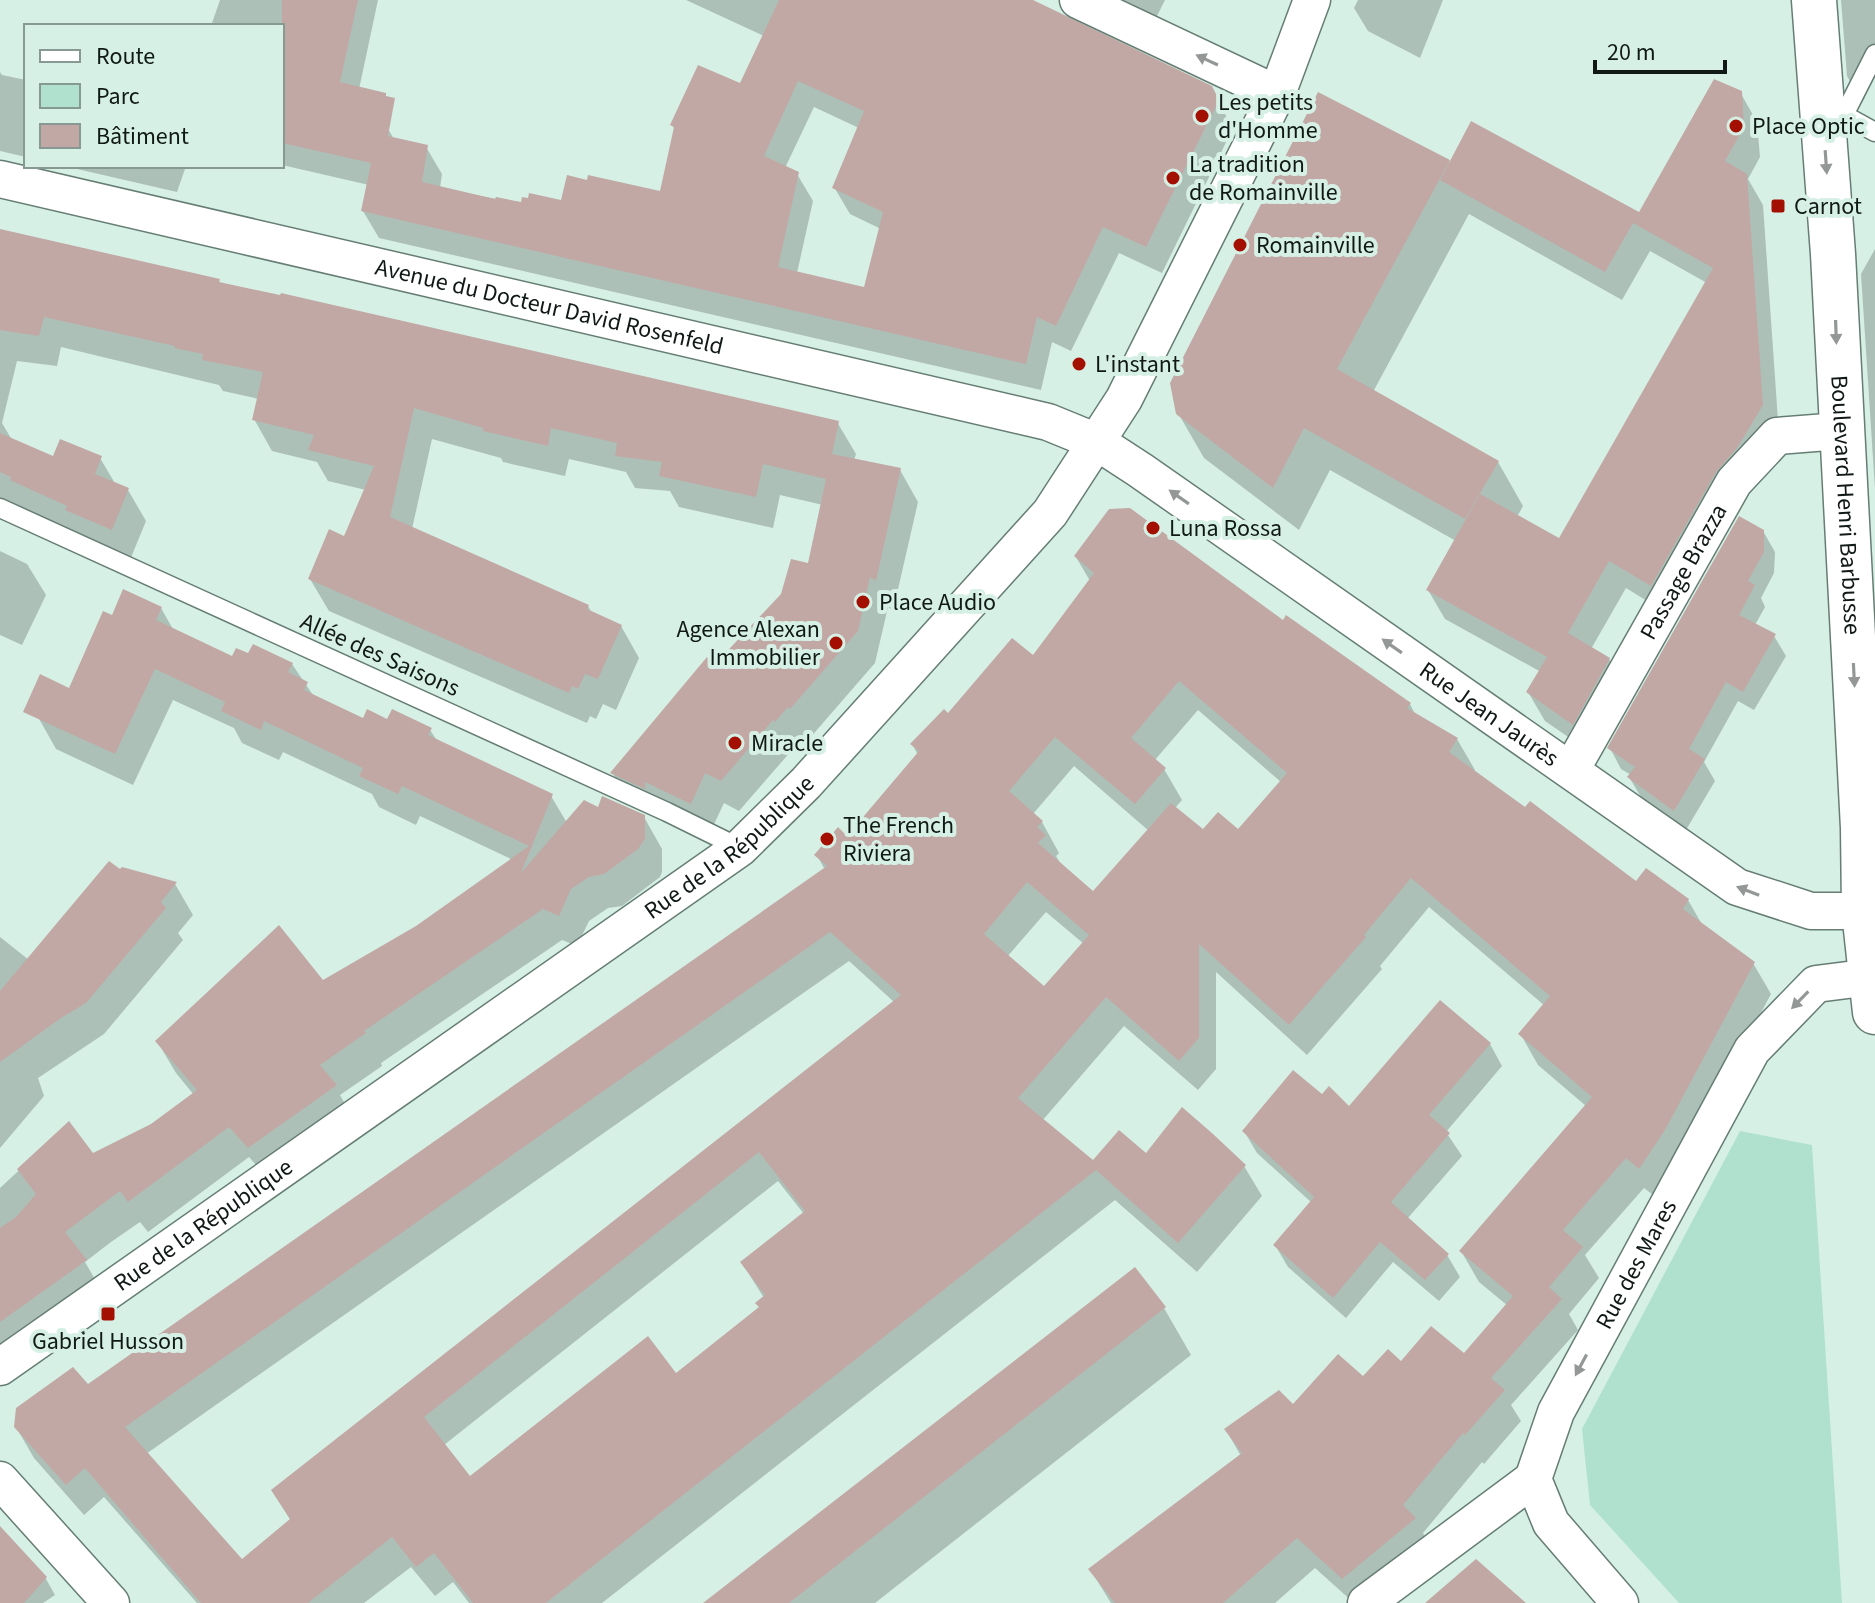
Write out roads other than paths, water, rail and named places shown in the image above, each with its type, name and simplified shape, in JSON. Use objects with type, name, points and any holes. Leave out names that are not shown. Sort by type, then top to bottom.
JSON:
[{"type":"street","points":[[1078,0],[1277,94]]},
{"type":"street","name":"Rue de la République","points":[[0,1367],[740,848],[806,783],[1050,513],[1097,442],[1124,399],[1277,94],[1312,0]]},
{"type":"street","name":"Boulevard Henri Barbusse","points":[[1814,0],[1833,111],[1833,254],[1840,431],[1863,828],[1844,912],[1874,981]]},
{"type":"street","name":"Avenue du Docteur David Rosenfeld","points":[[0,179],[1048,422],[1097,442]]},
{"type":"street","name":"Passage Brazza","points":[[1571,770],[1734,482],[1777,436],[1840,431]]},
{"type":"street","name":"Rue Jean Jaurès","points":[[1097,442],[1737,887],[1811,911],[1844,912]]},
{"type":"street","name":"Rue des Mares","points":[[1533,1479],[1556,1412],[1752,1050],[1816,984],[1874,981]]},
{"type":"street","points":[[1366,1603],[1533,1479],[1551,1523],[1620,1603]]},
{"type":"street","points":[[0,1480],[111,1603]]},
{"type":"lane","points":[[1875,54],[1833,111],[1875,132]]},
{"type":"lane","name":"Allée des Saisons","points":[[0,508],[740,848]]},
{"type":"place","name":"Les petits d'Homme","points":[[1202,116]]},
{"type":"place","name":"Place Optic","points":[[1736,126]]},
{"type":"place","name":"La tradition de Romainville","points":[[1173,178]]},
{"type":"place","name":"Carnot","points":[[1778,206]]},
{"type":"place","name":"Romainville","points":[[1240,245]]},
{"type":"place","name":"L'instant","points":[[1079,364]]},
{"type":"place","name":"Luna Rossa","points":[[1153,528]]},
{"type":"place","name":"Place Audio","points":[[863,602]]},
{"type":"place","name":"Agence Alexan Immobilier","points":[[836,643]]},
{"type":"place","name":"Miracle","points":[[735,743]]},
{"type":"place","name":"The French Riviera","points":[[827,839]]},
{"type":"place","name":"Gabriel Husson","points":[[108,1314]]}]
